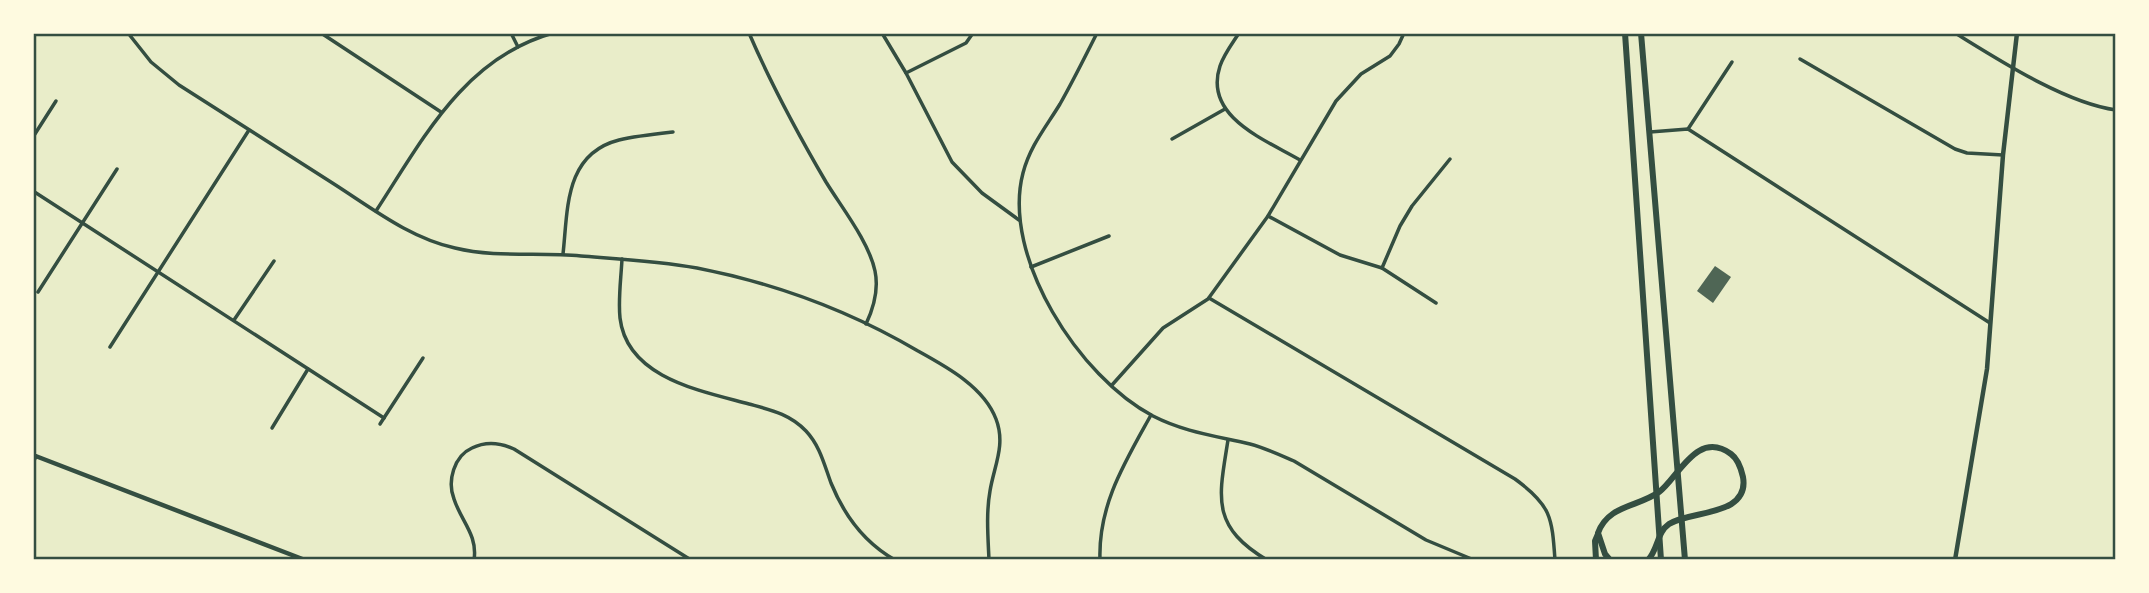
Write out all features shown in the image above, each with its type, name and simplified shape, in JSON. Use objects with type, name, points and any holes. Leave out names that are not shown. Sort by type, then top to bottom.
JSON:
[{"type":"highway","points":[[1625,33],[1661,560]]},
{"type":"highway","points":[[1641,33],[1685,560]]},
{"type":"highway","points":[[1595,560],[1595,541],[1611,514],[1657,494],[1693,454],[1706,449],[1720,449],[1732,454],[1741,467],[1744,484],[1738,496],[1727,507],[1713,513],[1681,518],[1667,525],[1648,560]]},
{"type":"highway","points":[[1598,533],[1605,554],[1610,560]]},
{"type":"street","points":[[128,33],[138,48],[164,74],[413,233],[455,248],[499,254],[563,254],[622,259],[695,268],[745,279],[806,298],[921,352],[967,383],[979,393],[992,411],[999,433],[1000,448],[990,491],[989,560]]},
{"type":"street","points":[[321,33],[441,112]]},
{"type":"street","points":[[511,33],[518,47]]},
{"type":"street","points":[[376,211],[441,112],[468,81],[486,66],[518,47],[553,33]]},
{"type":"street","points":[[749,33],[765,69],[873,262],[876,293],[866,324]]},
{"type":"street","points":[[882,33],[952,162],[982,193],[1019,220]]},
{"type":"street","points":[[906,73],[966,43],[973,33]]},
{"type":"street","points":[[1097,33],[1059,105],[1035,140],[1022,175],[1019,198],[1019,220],[1031,267],[1071,341],[1093,369],[1151,415],[1185,429],[1251,444],[1294,461],[1426,540],[1474,560]]},
{"type":"street","points":[[1239,33],[1219,69],[1218,90],[1225,109],[1236,122],[1300,160]]},
{"type":"street","points":[[1112,385],[1163,328],[1187,315],[1209,298],[1268,216],[1343,91],[1361,74],[1390,57],[1404,33]]},
{"type":"street","points":[[1955,33],[2014,69],[2091,105],[2116,110]]},
{"type":"street","points":[[1955,560],[1987,369],[2017,33]]},
{"type":"street","points":[[1800,59],[1955,149],[1968,153],[2004,155]]},
{"type":"street","points":[[1688,129],[1732,62]]},
{"type":"street","points":[[33,137],[56,101]]},
{"type":"street","points":[[1172,139],[1225,109]]},
{"type":"street","points":[[1650,132],[1688,129],[1992,324]]},
{"type":"street","points":[[110,347],[249,130]]},
{"type":"street","points":[[563,254],[570,189],[581,165],[593,153],[617,140],[673,132]]},
{"type":"street","points":[[1382,268],[1412,206],[1450,159]]},
{"type":"street","points":[[38,292],[117,169]]},
{"type":"street","points":[[33,191],[384,418]]},
{"type":"street","points":[[1268,216],[1340,255],[1382,268],[1436,303]]},
{"type":"street","points":[[1031,267],[1109,236]]},
{"type":"street","points":[[622,259],[620,317],[626,340],[639,359],[665,378],[778,411],[799,424],[819,449],[847,514],[870,542],[895,560]]},
{"type":"street","points":[[234,320],[274,261]]},
{"type":"street","points":[[1209,298],[1515,479],[1535,494],[1546,508],[1553,529],[1555,560]]},
{"type":"street","points":[[380,424],[422,358]]},
{"type":"street","points":[[272,428],[308,369]]},
{"type":"street","points":[[1100,560],[1103,516],[1112,487],[1151,415]]},
{"type":"street","points":[[1228,440],[1220,491],[1227,524],[1238,539],[1267,560]]},
{"type":"street","points":[[474,560],[476,552],[473,536],[452,496],[453,475],[457,460],[465,452],[491,443],[514,449],[691,560]]},
{"type":"street","points":[[33,463],[35,455],[305,560]]},
{"type":"street","points":[[284,551],[285,560]]},
{"type":"building","points":[[1715,266],[1731,277],[1713,303],[1697,291]]}]
